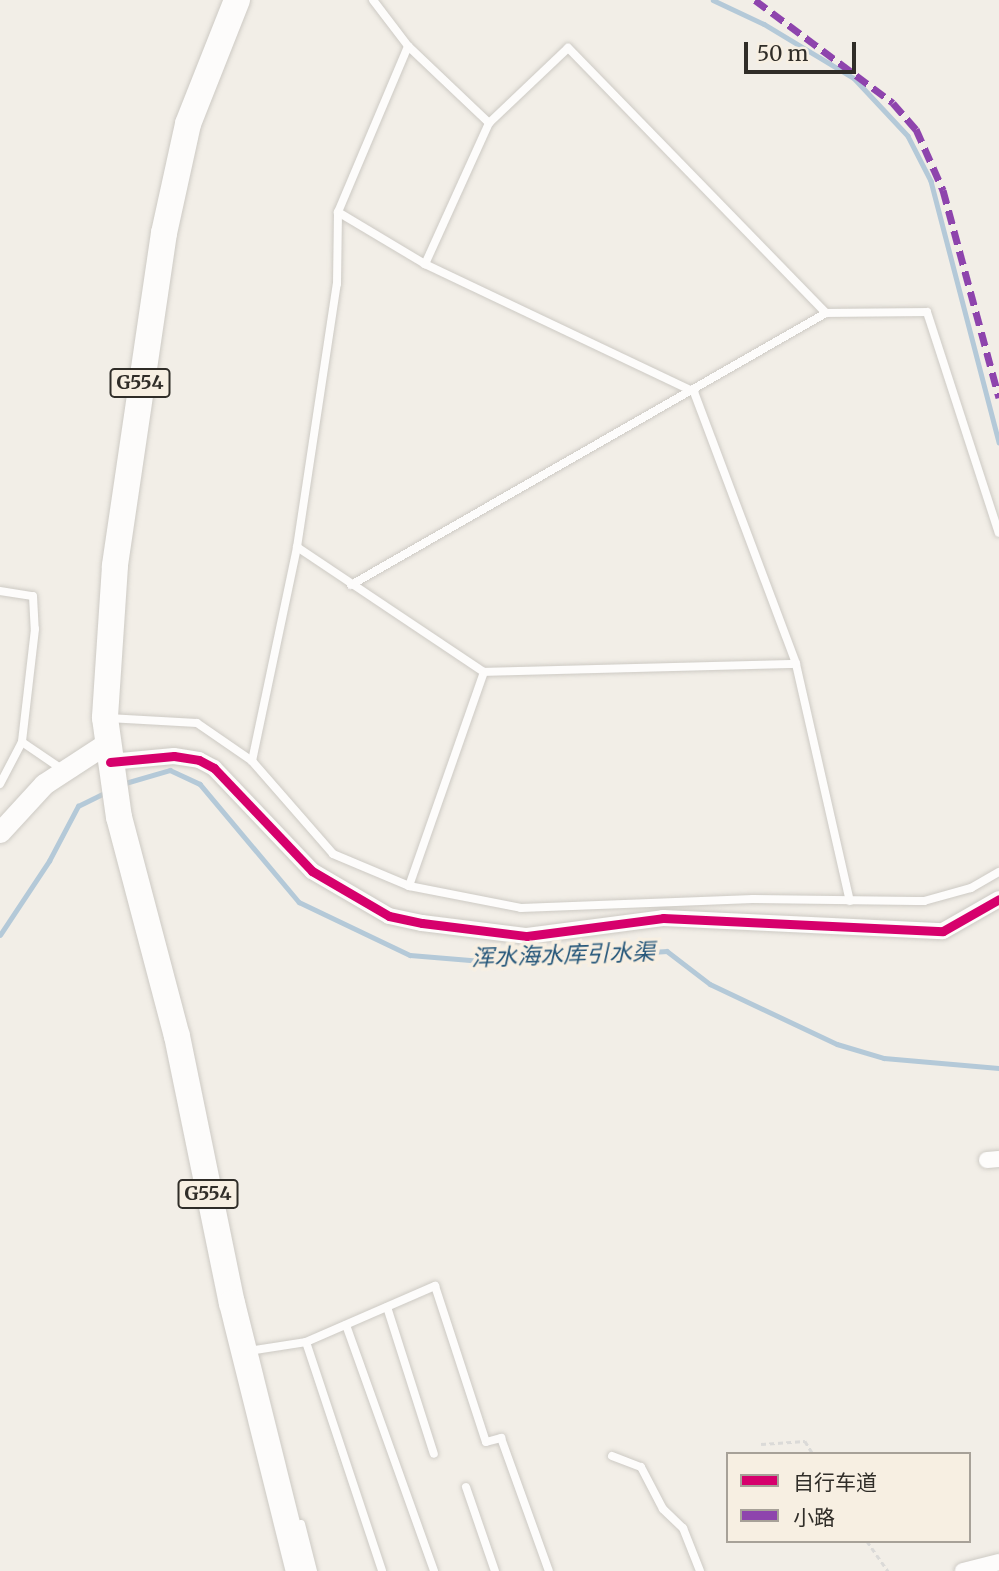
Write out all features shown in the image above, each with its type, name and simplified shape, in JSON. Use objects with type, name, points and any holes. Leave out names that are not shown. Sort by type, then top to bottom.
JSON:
[{"type":"highway","name":"G554","points":[[237,0],[188,124],[164,233],[115,566],[108,750],[119,817],[177,1036],[299,1571]]},
{"type":"main road","points":[[0,831],[23,802],[63,770],[108,750]]},
{"type":"street","points":[[108,750],[200,760],[214,768],[312,871],[389,916],[422,923],[527,936],[663,918],[943,931],[999,899]]},
{"type":"street","points":[[963,1571],[999,1562]]},
{"type":"lane","points":[[373,0],[408,46],[489,123]]},
{"type":"lane","points":[[252,761],[297,547],[337,284],[338,212],[408,46]]},
{"type":"lane","points":[[425,264],[489,123],[568,48],[826,313]]},
{"type":"lane","points":[[338,212],[425,264],[694,392],[796,664],[850,901]]},
{"type":"lane","points":[[351,585],[694,392],[826,313],[928,312],[999,533]]},
{"type":"lane","points":[[297,547],[484,672],[796,664]]},
{"type":"lane","points":[[0,591],[33,596],[36,629],[22,742],[0,784]]},
{"type":"lane","points":[[409,886],[484,672]]},
{"type":"lane","points":[[108,750],[197,723],[252,761],[333,854],[409,886],[521,908],[753,899],[923,901],[971,888],[999,872]]},
{"type":"lane","points":[[22,742],[63,770]]},
{"type":"lane","points":[[272,1415],[249,1349],[306,1342],[435,1286],[486,1442],[501,1438],[549,1571]]},
{"type":"lane","points":[[387,1307],[434,1454]]},
{"type":"lane","points":[[346,1325],[434,1571]]},
{"type":"lane","points":[[306,1342],[382,1571]]},
{"type":"lane","points":[[612,1456],[641,1467],[663,1509],[683,1528],[700,1571]]},
{"type":"lane","points":[[466,1487],[495,1571]]},
{"type":"lane","points":[[299,1519],[313,1571]]},
{"type":"path","points":[[761,1444],[806,1441],[812,1452]]},
{"type":"path","points":[[868,1543],[888,1571]]},
{"type":"waterway","name":"浑水海水库引水渠","points":[[713,0],[764,24],[854,78],[908,136],[931,181],[999,442]]},
{"type":"waterway","name":"浑水海水库引水渠","points":[[122,784],[170,770],[200,784],[299,902],[410,955],[494,962],[667,951],[710,984],[837,1044],[884,1058],[999,1068]]},
{"type":"waterway","name":"浑水海水库引水渠","points":[[0,935],[49,861],[78,806],[105,793]]},
{"type":"marked path","points":[[755,0],[893,103],[916,129],[943,190],[999,398]]},
{"type":"cycle path","points":[[110,762],[174,756],[199,760],[214,768],[312,871],[389,916],[422,923],[527,936],[663,918],[943,931],[999,899]]}]
